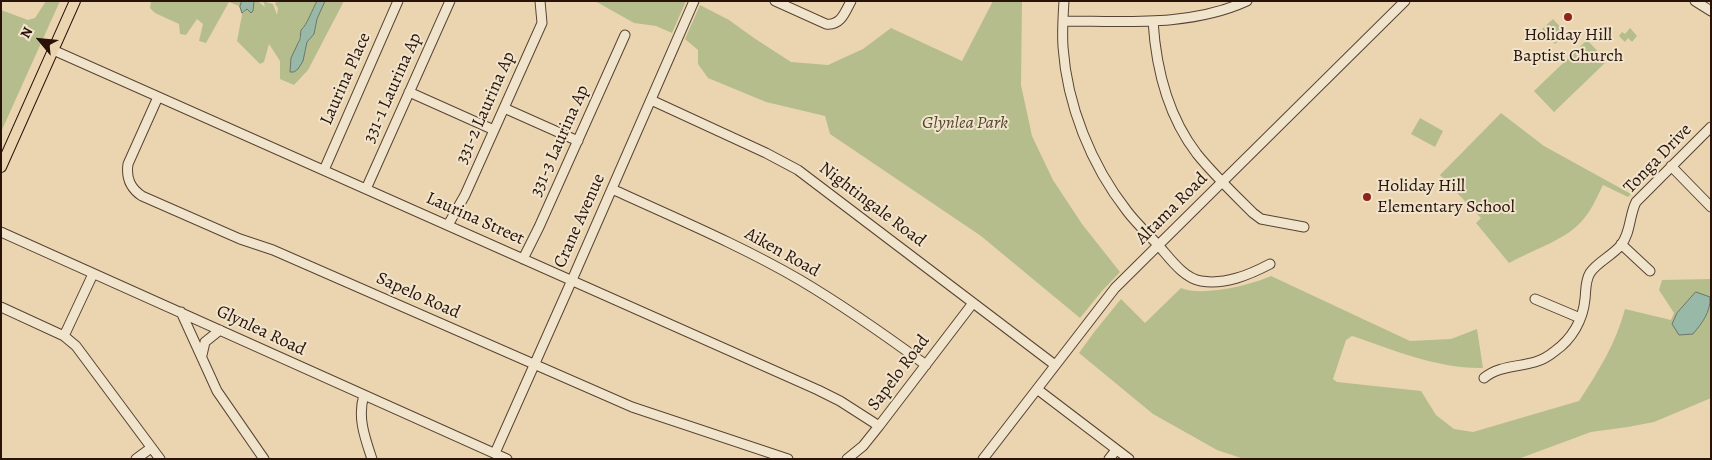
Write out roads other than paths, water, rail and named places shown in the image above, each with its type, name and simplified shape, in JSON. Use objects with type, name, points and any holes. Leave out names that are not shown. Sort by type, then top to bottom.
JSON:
[{"type":"main road","points":[[1,167],[75,1]]},
{"type":"street","name":"Laurina Place","points":[[324,170],[398,1]]},
{"type":"street","name":"331-1 Laurina Ap","points":[[366,189],[450,1]]},
{"type":"street","name":"331-2 Laurina Ap","points":[[448,225],[465,195],[542,23],[540,1]]},
{"type":"street","name":"Crane Avenue","points":[[494,453],[535,365],[694,1]]},
{"type":"street","points":[[775,1],[832,25],[837,24],[852,1]]},
{"type":"street","points":[[1064,1],[1063,48],[1067,77],[1078,118],[1089,150],[1104,177],[1128,212],[1181,270],[1199,281],[1213,282],[1237,278],[1248,275],[1270,264]]},
{"type":"street","points":[[1063,21],[1153,21],[1179,19],[1208,14],[1247,1]]},
{"type":"street","name":"Altama Road","points":[[983,459],[1111,293],[1405,1]]},
{"type":"street","points":[[1695,1],[1711,10]]},
{"type":"street","points":[[1153,21],[1156,58],[1169,105],[1186,138],[1197,154],[1261,219],[1304,227]]},
{"type":"street","name":"331-3 Laurina Ap","points":[[523,259],[625,35]]},
{"type":"street","name":"Laurina Street","points":[[53,50],[818,390],[879,426]]},
{"type":"street","points":[[409,92],[494,130]]},
{"type":"street","name":"Sapelo Road","points":[[158,97],[131,155],[127,170],[129,182],[136,192],[148,199],[240,239],[273,250],[632,407],[788,459]]},
{"type":"street","name":"Nightingale Road","points":[[651,100],[766,153],[798,170],[1056,365]]},
{"type":"street","points":[[504,108],[578,141]]},
{"type":"street","name":"Tonga Drive","points":[[1484,378],[1492,371],[1537,362],[1547,357],[1566,342],[1574,331],[1583,310],[1586,282],[1590,273],[1621,244],[1627,234],[1636,202],[1711,127]]},
{"type":"street","points":[[1671,166],[1711,207]]},
{"type":"street","name":"Aiken Road","points":[[612,189],[726,241],[794,276],[865,320],[926,365]]},
{"type":"street","name":"Glynlea Road","points":[[1,232],[507,459]]},
{"type":"street","points":[[1621,244],[1650,271]]},
{"type":"street","points":[[64,336],[93,274]]},
{"type":"street","points":[[1535,300],[1580,318]]},
{"type":"street","name":"Sapelo Road","points":[[847,459],[863,446],[973,303]]},
{"type":"street","points":[[1,307],[64,336],[84,355],[160,459]]},
{"type":"street","points":[[181,312],[217,391],[264,459]]},
{"type":"street","points":[[202,355],[206,342],[220,330]]},
{"type":"street","points":[[1037,389],[1129,459]]},
{"type":"street","points":[[364,395],[360,411],[372,459]]},
{"type":"street","points":[[136,459],[151,448]]},
{"type":"street","points":[[1109,459],[1116,450]]},
{"type":"place","name":"Holiday Hill Baptist Church","points":[[1568,17]]},
{"type":"place","name":"Holiday Hill Elementary School","points":[[1367,197]]},
{"type":"park label","name":"Glynlea Park","points":[[965,124]]}]
